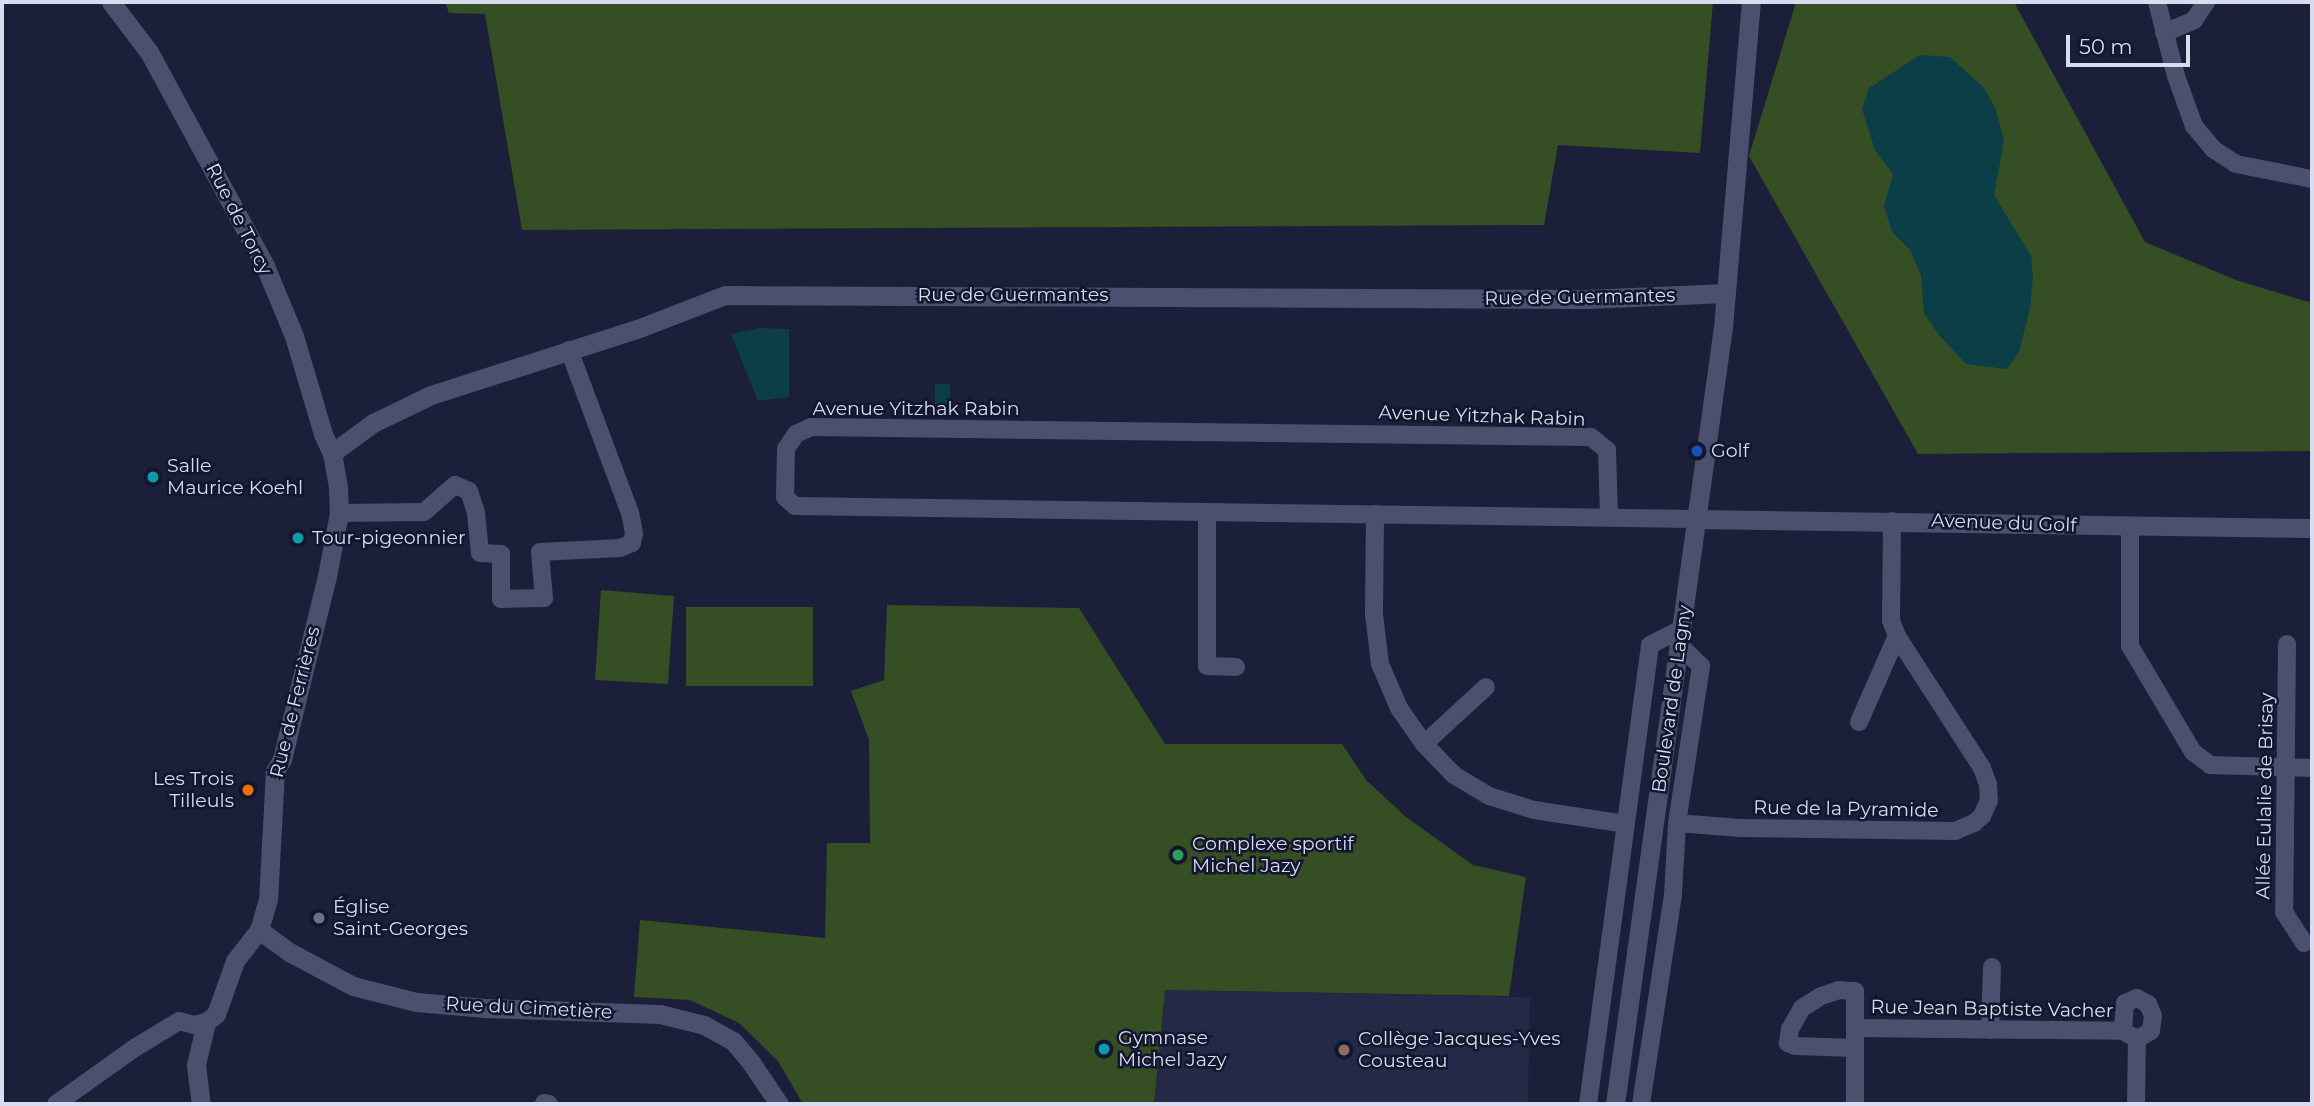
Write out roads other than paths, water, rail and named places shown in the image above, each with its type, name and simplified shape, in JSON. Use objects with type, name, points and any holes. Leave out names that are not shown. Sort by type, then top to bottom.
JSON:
[{"type":"street","name":"Rue de Torcy","points":[[111,2],[149,52],[265,266],[294,336],[323,434],[332,453]]},
{"type":"street","name":"Boulevard de Lagny","points":[[1615,1104],[1726,293],[1751,2]]},
{"type":"street","points":[[2157,2],[2164,33],[2194,126],[2213,149],[2236,164],[2312,179]]},
{"type":"street","points":[[2164,33],[2194,20],[2206,2]]},
{"type":"street","name":"Rue de Guermantes","points":[[332,453],[373,423],[431,395],[637,329],[700,302],[724,295],[755,293],[1586,299],[1726,293]]},
{"type":"street","points":[[339,513],[424,512],[455,485],[470,491],[476,513],[480,553],[500,554],[501,599],[544,598],[540,552],[620,548],[632,543],[634,533],[630,513],[569,350]]},
{"type":"street","name":"Avenue Yitzhak Rabin","points":[[1609,517],[1607,450],[1591,437],[811,427],[796,434],[786,449],[785,497],[795,506],[1696,519]]},
{"type":"street","name":"Rue de Ferrières","points":[[201,1104],[196,1065],[206,1022],[216,1014],[235,961],[259,930],[268,899],[275,771],[282,759],[339,513],[332,453]]},
{"type":"street","points":[[1207,512],[1207,666],[1236,667]]},
{"type":"street","points":[[1375,514],[1374,614],[1380,664],[1399,708],[1424,744],[1454,775],[1489,796],[1534,810],[1625,824]]},
{"type":"street","name":"Avenue du Golf","points":[[1696,519],[2312,528]]},
{"type":"street","name":"Rue de la Pyramide","points":[[1677,823],[1740,828],[1955,831],[1974,823],[1989,800],[1982,768],[1897,636],[1891,620],[1892,522]]},
{"type":"street","points":[[2130,527],[2130,646],[2193,752],[2210,765],[2312,768]]},
{"type":"street","points":[[1859,722],[1897,636]]},
{"type":"street","points":[[1588,1104],[1650,645],[1679,638],[1701,666],[1677,823],[1673,895],[1641,1104]]},
{"type":"street","name":"Allée Eulalie de Brisay","points":[[2287,644],[2284,912],[2304,943]]},
{"type":"street","points":[[1424,744],[1486,687]]},
{"type":"street","name":"Rue du Cimetière","points":[[259,930],[291,953],[353,986],[416,1002],[485,1008],[660,1014],[704,1025],[733,1041],[779,1104]]},
{"type":"street","points":[[1990,1030],[1992,967]]},
{"type":"street","points":[[1855,1028],[1855,991],[1839,990],[1821,996],[1802,1008],[1790,1029],[1788,1043],[1855,1048]]},
{"type":"street","points":[[56,1104],[133,1049],[179,1021],[194,1025],[206,1022]]},
{"type":"street","name":"Rue Jean Baptiste Vacher","points":[[1855,1104],[1855,1028],[2130,1035],[2136,1104]]},
{"type":"street","points":[[544,1103],[549,1104]]},
{"type":"place","name":"Golf","points":[[1697,451]]},
{"type":"place","name":"Salle Maurice Koehl","points":[[153,477]]},
{"type":"place","name":"Tour-pigeonnier","points":[[298,538]]},
{"type":"place","name":"Les Trois Tilleuls","points":[[248,790]]},
{"type":"place","name":"Complexe sportif Michel Jazy","points":[[1178,855]]},
{"type":"place","name":"Église Saint-Georges","points":[[319,918]]},
{"type":"place","name":"Gymnase Michel Jazy","points":[[1104,1049]]},
{"type":"place","name":"Collège Jacques-Yves Cousteau","points":[[1344,1050]]}]
